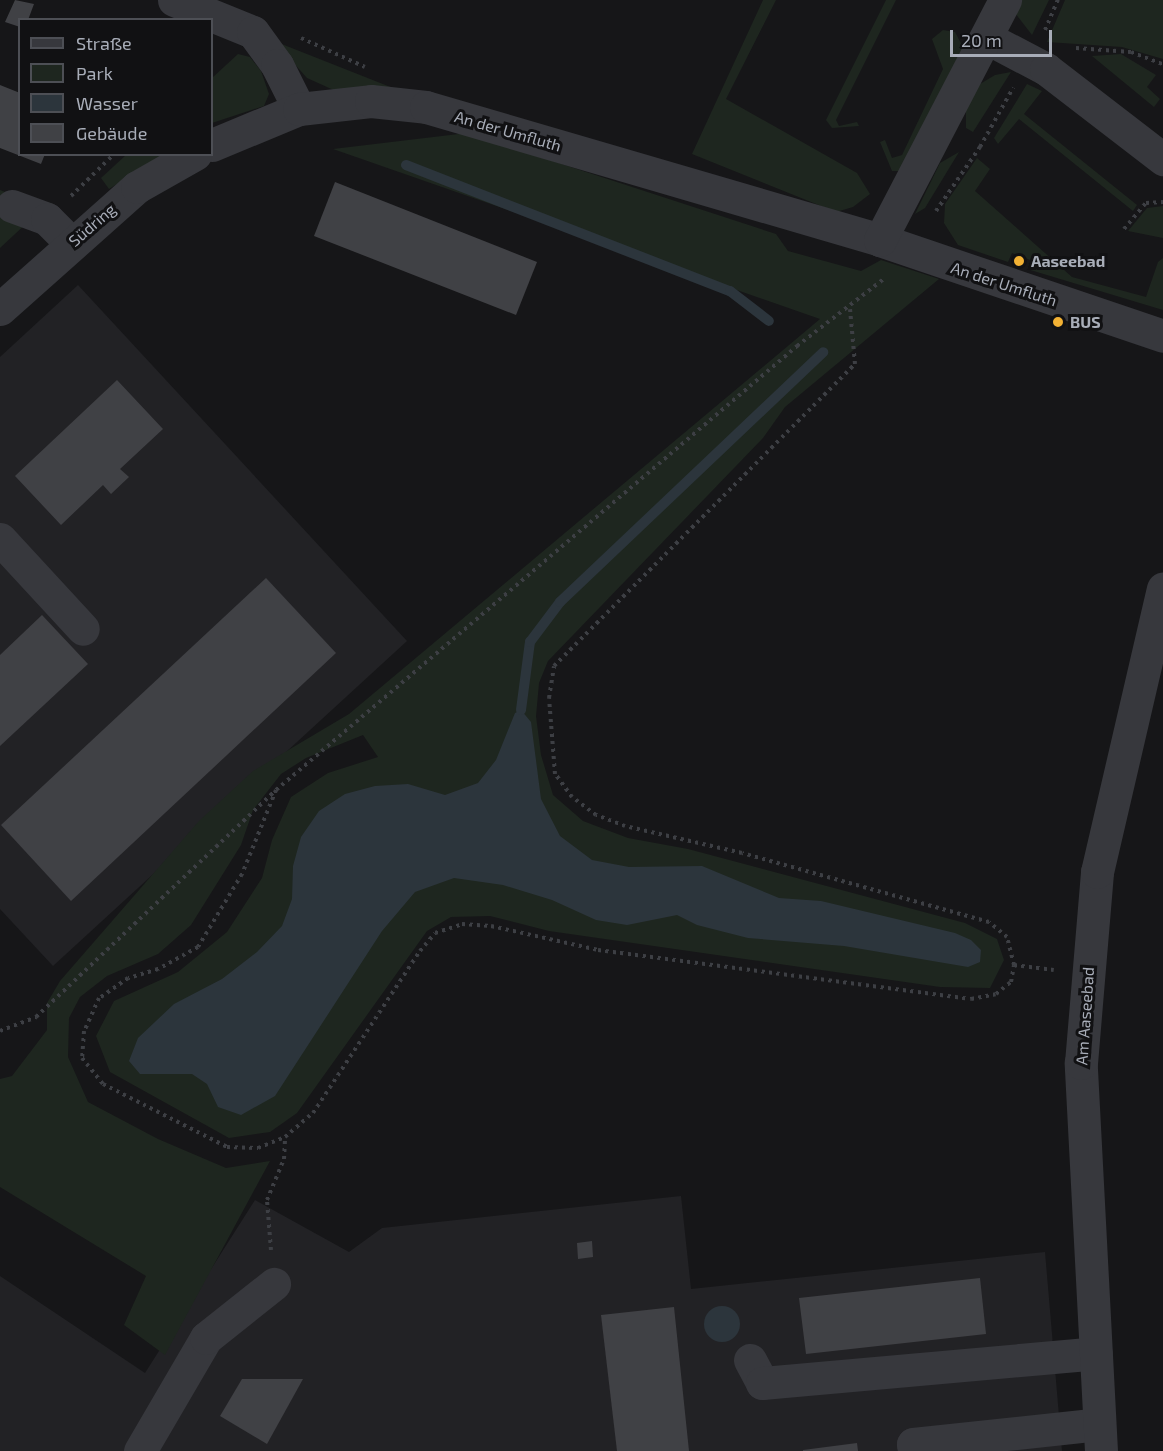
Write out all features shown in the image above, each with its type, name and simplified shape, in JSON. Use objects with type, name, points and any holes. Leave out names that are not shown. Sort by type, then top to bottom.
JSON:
[{"type":"street","points":[[174,0],[253,32],[277,65],[299,109],[213,145]]},
{"type":"street","points":[[880,240],[1005,0]]},
{"type":"street","points":[[987,38],[1029,59],[1163,159]]},
{"type":"street","name":"An der Umfluth","points":[[299,109],[371,101],[426,107],[880,240],[913,254],[1163,336]]},
{"type":"street","name":"Südring","points":[[0,309],[136,187],[191,156]]},
{"type":"street","points":[[12,206],[47,219],[71,243]]},
{"type":"street","points":[[0,539],[83,629]]},
{"type":"street","name":"Am Aaseebad","points":[[1100,1438],[1081,1062],[1087,975],[1097,872],[1163,589]]},
{"type":"street","points":[[140,1451],[206,1338],[274,1284]]},
{"type":"street","points":[[750,1360],[762,1383],[1096,1353]]},
{"type":"street","points":[[914,1451],[913,1444],[1100,1438]]},
{"type":"path","points":[[1073,47],[1131,52],[1163,64]]},
{"type":"path","points":[[0,1031],[36,1017],[77,982],[276,790],[788,353],[850,309],[913,254],[928,223],[980,147],[1029,59]]},
{"type":"path","points":[[1124,229],[1146,203],[1163,202]]},
{"type":"path","points":[[276,790],[242,874],[221,914],[198,947],[158,969],[128,978],[99,998],[84,1030],[82,1058],[103,1084],[227,1147],[258,1148],[285,1137],[313,1113],[420,951],[435,933],[462,924],[491,926],[598,950],[971,999],[996,994],[1011,982],[1014,964],[1007,937],[989,922],[742,853],[625,826],[596,815],[572,797],[555,774],[549,698],[554,666],[855,364],[850,309]]},
{"type":"path","points":[[1014,964],[1087,975]]},
{"type":"path","points":[[274,1284],[267,1200],[284,1159],[285,1137]]},
{"type":"shaded area","points":[[78,285],[407,641],[53,966],[0,909],[0,357]]},
{"type":"shaded area","points":[[681,1196],[691,1289],[1045,1252],[1062,1451],[0,1451],[0,1276],[145,1373],[255,1200],[349,1252],[382,1228]]},
{"type":"green space","points":[[763,0],[776,0],[726,99],[857,173],[870,194],[853,207],[836,212],[692,154]]},
{"type":"green space","points":[[886,0],[896,0],[836,120],[839,126],[857,122],[859,126],[832,128],[826,120]]},
{"type":"green space","points":[[1021,0],[1049,0],[1032,35],[1015,13]]},
{"type":"green space","points":[[1065,0],[1163,0],[1163,59],[1122,47],[1047,42]]},
{"type":"green space","points":[[943,30],[955,32],[963,47],[901,171],[892,171],[880,142],[885,140],[892,158],[902,155],[943,69],[932,39]]},
{"type":"green space","points":[[274,41],[398,90],[338,92],[307,78]]},
{"type":"green space","points":[[238,54],[250,57],[261,71],[269,94],[264,106],[213,123],[213,77]]},
{"type":"green space","points":[[1121,54],[1156,75],[1147,87],[1160,99],[1154,107],[1092,56]]},
{"type":"green space","points":[[1011,72],[973,132],[966,128],[966,107],[980,84],[995,75]]},
{"type":"green space","points":[[1027,84],[1042,91],[1024,114],[1137,205],[1133,211],[1019,119],[998,144],[994,138]]},
{"type":"green space","points":[[467,133],[776,234],[788,251],[861,271],[881,260],[939,279],[785,407],[763,438],[548,661],[539,683],[536,716],[541,755],[553,795],[583,821],[628,838],[688,849],[965,923],[997,939],[1004,960],[990,988],[940,987],[549,931],[490,916],[451,917],[427,931],[297,1113],[270,1132],[229,1138],[110,1072],[96,1036],[114,1001],[178,972],[227,932],[262,878],[272,840],[291,797],[328,773],[378,757],[363,735],[306,758],[281,774],[253,810],[241,845],[191,925],[158,954],[107,976],[80,997],[69,1018],[68,1057],[88,1102],[158,1139],[226,1168],[270,1161],[165,1355],[124,1325],[146,1276],[0,1187],[0,1079],[12,1076],[47,1030],[47,1003],[60,981],[199,821],[253,771],[349,714],[820,319],[333,149]]},
{"type":"green space","points":[[959,152],[925,208],[915,214],[940,163]]},
{"type":"green space","points":[[125,156],[161,156],[109,189],[101,178]]},
{"type":"green space","points":[[977,158],[990,169],[975,191],[1072,277],[1146,297],[1158,262],[1163,258],[1163,310],[1027,269],[1030,260],[1012,253],[1008,262],[958,245],[944,223],[945,204]]},
{"type":"green space","points":[[0,190],[44,207],[0,248]]},
{"type":"green space","points":[[1163,206],[1163,238],[1128,231],[1147,208]]},
{"type":"water","points":[[521,710],[531,722],[541,799],[560,836],[592,860],[629,867],[702,866],[779,898],[821,901],[955,933],[971,940],[981,950],[980,962],[968,967],[844,946],[748,938],[697,925],[677,915],[627,925],[596,920],[552,900],[503,885],[454,878],[415,892],[382,931],[275,1096],[241,1115],[218,1107],[207,1084],[192,1074],[140,1074],[129,1061],[138,1038],[174,1004],[222,979],[257,952],[282,926],[292,899],[293,866],[301,837],[319,811],[345,794],[375,786],[408,784],[445,795],[478,783],[496,760],[515,713]]},
{"type":"water","points":[[722,1306],[735,1311],[740,1324],[735,1337],[722,1342],[709,1337],[704,1324],[709,1311]]},
{"type":"building","points":[[15,0],[34,4],[29,18],[18,18],[18,26],[5,22]]},
{"type":"building","points":[[0,85],[18,92],[18,155],[0,148]]},
{"type":"building","points":[[20,156],[44,156],[41,164]]},
{"type":"building","points":[[335,182],[537,262],[516,315],[314,236]]},
{"type":"building","points":[[117,380],[163,429],[120,469],[129,477],[111,494],[103,485],[61,525],[15,476]]},
{"type":"building","points":[[266,578],[336,653],[71,901],[1,825]]},
{"type":"building","points":[[42,615],[88,664],[0,746],[0,655]]},
{"type":"building","points":[[592,1241],[593,1257],[578,1259],[577,1243]]},
{"type":"building","points":[[980,1278],[986,1334],[806,1354],[799,1298]]},
{"type":"building","points":[[674,1307],[689,1451],[617,1451],[601,1315]]},
{"type":"building","points":[[242,1379],[303,1379],[267,1444],[220,1416]]},
{"type":"building","points":[[857,1443],[858,1451],[803,1451],[803,1450]]},
{"type":"waterway","points":[[406,165],[730,291],[769,321]]},
{"type":"waterway","points":[[521,710],[530,642],[560,602],[823,352]]},
{"type":"place","name":"Aaseebad","points":[[1019,261]]},
{"type":"place","name":"BUS","points":[[1058,322]]}]
